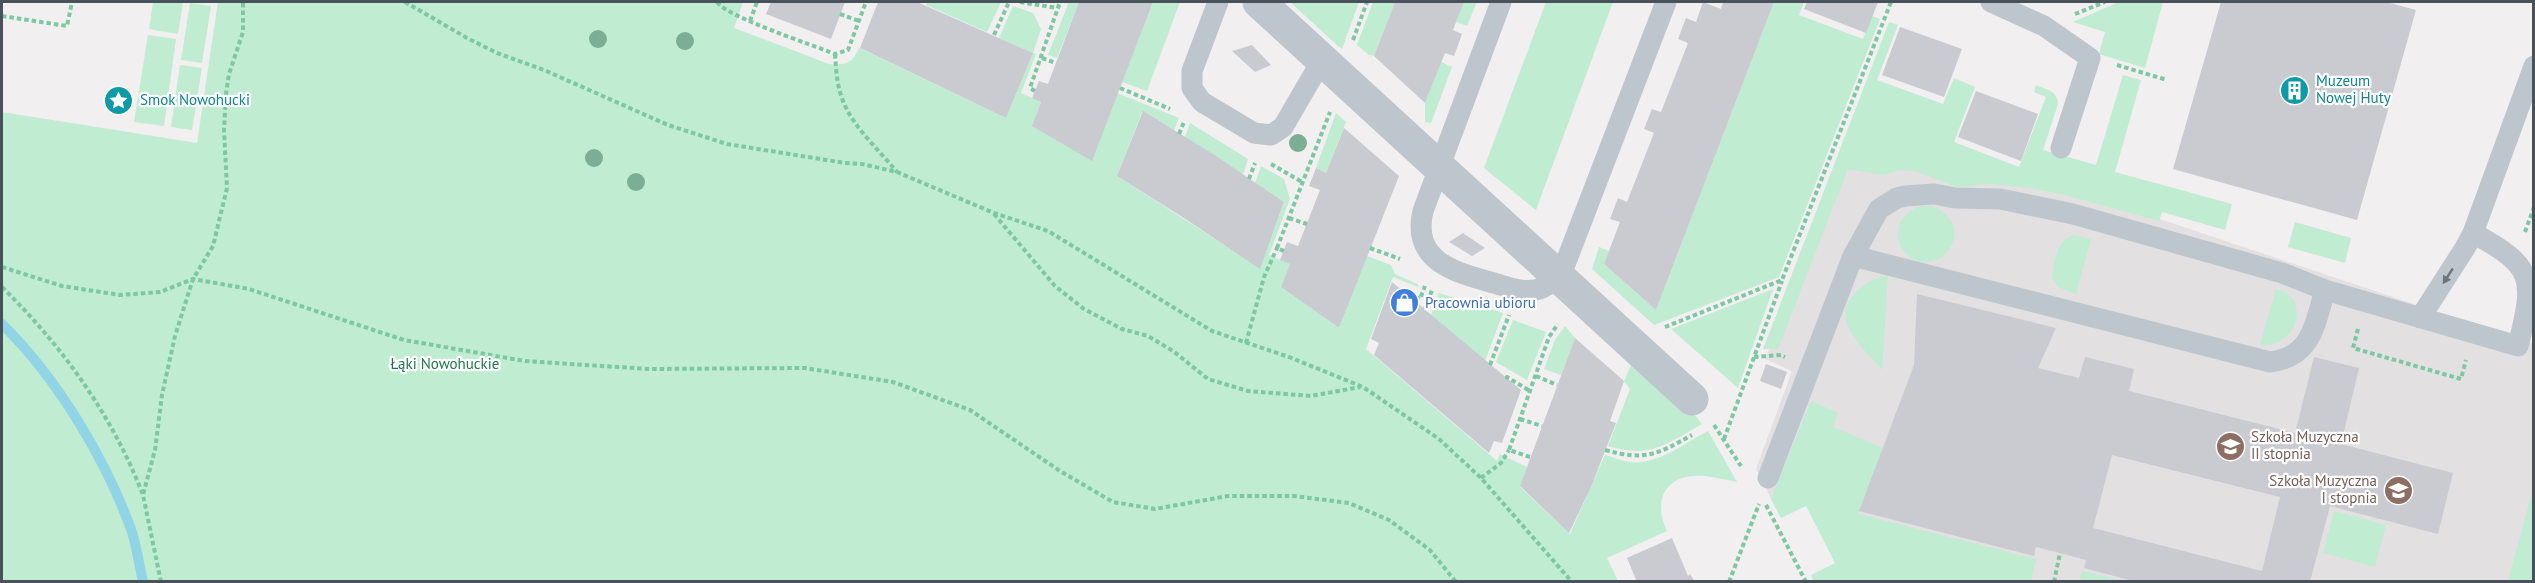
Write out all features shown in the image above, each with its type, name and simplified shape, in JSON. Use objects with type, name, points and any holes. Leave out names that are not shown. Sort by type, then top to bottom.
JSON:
[{"type":"street","points":[[1259,2],[1557,277],[1703,417]]},
{"type":"lane","points":[[1218,2],[1192,71],[1192,88],[1202,102],[1254,133],[1271,135],[1283,127],[1322,60]]},
{"type":"lane","points":[[1501,2],[1422,217],[1424,240],[1435,258],[1456,273],[1517,290],[1538,289],[1557,277],[1569,256],[1666,2]]},
{"type":"lane","points":[[1990,2],[2044,26],[2090,58],[2061,148]]},
{"type":"lane","points":[[2420,318],[2466,248],[2534,66]]},
{"type":"lane","points":[[1765,487],[1853,256],[1879,210],[1905,196],[1934,194],[1955,198],[2000,200],[2073,214],[2282,273],[2325,290],[2518,346],[2530,299],[2526,276],[2516,258],[2473,232]]},
{"type":"lane","points":[[1853,256],[2270,362],[2291,357],[2308,342],[2325,290]]},
{"type":"path","points":[[2,16],[67,26],[72,2]]},
{"type":"path","points":[[143,495],[155,450],[162,395],[175,336],[193,279],[213,246],[227,188],[224,130],[226,94],[229,74],[243,32],[243,2]]},
{"type":"path","points":[[405,2],[487,48],[544,70],[668,125],[727,144],[844,164],[862,164],[897,172],[994,213],[1047,231],[1212,331],[1289,357],[1363,387],[1439,439],[1481,478],[1572,582]]},
{"type":"path","points":[[717,2],[720,6],[750,21],[835,54],[848,50],[866,2]]},
{"type":"path","points":[[750,21],[758,2]]},
{"type":"path","points":[[994,35],[1009,2]]},
{"type":"path","points":[[1020,2],[1057,8]]},
{"type":"path","points":[[1035,91],[1030,88],[1060,2]]},
{"type":"path","points":[[1351,45],[1367,2]]},
{"type":"path","points":[[1724,439],[1782,280],[1891,2]]},
{"type":"path","points":[[840,14],[859,21]]},
{"type":"path","points":[[835,54],[837,80],[843,101],[856,123],[897,172]]},
{"type":"path","points":[[1042,58],[1056,63]]},
{"type":"path","points":[[2125,68],[2167,80]]},
{"type":"path","points":[[1246,343],[1264,277],[1330,111]]},
{"type":"path","points":[[1249,179],[1257,156]]},
{"type":"path","points":[[1305,174],[1312,177]]},
{"type":"path","points":[[994,213],[1062,292],[1084,309],[1122,329],[1148,336],[1173,351],[1208,379],[1248,391],[1311,396],[1363,387]]},
{"type":"path","points":[[1289,218],[1307,224]]},
{"type":"path","points":[[1277,248],[1284,251]]},
{"type":"path","points":[[2,267],[62,286],[120,295],[160,292],[193,279],[249,289],[405,340],[525,361],[648,369],[805,368],[893,382],[970,410],[1060,471],[1113,502],[1155,509],[1228,496],[1294,496],[1349,503],[1389,520],[1422,544],[1430,550],[1456,582]]},
{"type":"path","points":[[1660,329],[1782,280]]},
{"type":"path","points":[[1402,290],[1420,299],[1427,282]]},
{"type":"path","points":[[2,287],[52,340],[80,377],[123,448],[143,495],[161,582]]},
{"type":"path","points":[[1425,309],[1433,287]]},
{"type":"path","points":[[1490,365],[1510,311]]},
{"type":"path","points":[[1481,478],[1501,463],[1509,450],[1549,337],[1560,321]]},
{"type":"path","points":[[2360,322],[2353,348],[2450,376],[2461,379],[2468,353]]},
{"type":"path","points":[[1536,376],[1557,385]]},
{"type":"path","points":[[1507,379],[1507,377],[1530,391]]},
{"type":"path","points":[[1520,419],[1542,426]]},
{"type":"path","points":[[1605,450],[1628,456],[1660,453],[1695,433]]},
{"type":"path","points":[[1509,450],[1530,458]]},
{"type":"path","points":[[1729,582],[1765,487]]},
{"type":"path","points":[[2054,582],[2060,553]]},
{"type":"shaded area","points":[[1889,163],[2046,186],[2160,219],[2533,344],[2533,581],[1844,581],[1850,518],[1805,506],[1781,518],[1756,469],[1792,371],[1765,359],[1843,166]]},
{"type":"green space","points":[[153,2],[183,2],[178,34],[149,29]]},
{"type":"green space","name":"Łąki Nowohuckie","points":[[218,2],[743,2],[734,28],[829,64],[851,60],[859,48],[1006,118],[1033,53],[1036,54],[1021,93],[1041,102],[1032,126],[1117,93],[1179,118],[1174,130],[1142,112],[1117,176],[1260,268],[1284,203],[1255,183],[1261,166],[1284,179],[1290,199],[1269,255],[1290,264],[1281,287],[1339,328],[1367,256],[1391,265],[1395,274],[1419,285],[1418,287],[1393,277],[1366,349],[1497,461],[1500,454],[1527,467],[1520,487],[1570,534],[1605,455],[1629,462],[1650,461],[1708,431],[1737,482],[1708,476],[1691,476],[1672,484],[1666,490],[1661,508],[1667,531],[1607,558],[1618,581],[2,581],[2,112],[197,143]]},
{"type":"green space","points":[[928,2],[1001,2],[987,32],[926,5]]},
{"type":"green space","points":[[1069,2],[1079,2],[1057,58],[1048,55]]},
{"type":"green space","points":[[1153,2],[1180,2],[1147,91],[1122,82]]},
{"type":"green space","points":[[1290,2],[1359,2],[1342,49],[1337,45]]},
{"type":"green space","points":[[1373,2],[1395,2],[1374,56],[1369,55],[1357,45]]},
{"type":"green space","points":[[1464,2],[1477,2],[1467,26],[1456,22]]},
{"type":"green space","points":[[1546,2],[1613,2],[1536,210],[1484,168]]},
{"type":"green space","points":[[1774,2],[1804,2],[1799,15],[1863,39],[1872,16],[1880,19],[1779,277],[1654,325],[1592,269],[1599,247],[1609,251],[1604,264],[1656,310]]},
{"type":"green space","points":[[2119,2],[2163,2],[2145,68],[2099,54],[2105,32],[2073,22]]},
{"type":"green space","points":[[190,3],[211,6],[202,63],[181,60]]},
{"type":"green space","points":[[1013,6],[1033,13],[1041,29],[1033,53],[999,38]]},
{"type":"green space","points":[[1889,22],[1898,25],[1877,80],[1943,104],[1954,78],[1975,87],[1954,142],[2019,167],[2046,97],[2034,92],[2036,85],[2054,94],[2058,100],[2043,150],[2096,165],[2123,75],[2141,80],[2115,172],[2232,204],[2225,230],[2162,212],[2159,221],[2061,194],[2030,188],[1989,184],[1957,187],[1915,171],[1900,170],[1883,175],[1848,169],[1778,349],[1763,349]]},
{"type":"green space","points":[[148,35],[176,39],[164,126],[134,122]]},
{"type":"green space","points":[[1441,62],[1452,67],[1431,123],[1425,122],[1425,103]]},
{"type":"green space","points":[[180,65],[202,68],[192,130],[171,127]]},
{"type":"green space","points":[[1336,113],[1346,122],[1326,173],[1316,168]]},
{"type":"green space","points":[[1190,123],[1248,159],[1243,175],[1185,137]]},
{"type":"green space","points":[[1926,206],[1937,208],[1946,214],[1952,223],[1954,234],[1952,245],[1946,254],[1937,260],[1926,262],[1915,260],[1906,254],[1900,245],[1898,234],[1900,223],[1906,214],[1915,208]]},
{"type":"green space","points":[[2295,222],[2351,238],[2345,263],[2288,247]]},
{"type":"green space","points":[[2074,235],[2091,239],[2076,294],[2058,287],[2052,277],[2055,258],[2060,246],[2068,237]]},
{"type":"green space","points":[[1888,275],[1882,370],[1852,334],[1846,318],[1846,309],[1849,301],[1862,287]]},
{"type":"green space","points":[[1773,289],[1738,388],[1671,329]]},
{"type":"green space","points":[[2276,289],[2287,294],[2294,302],[2297,311],[2296,321],[2284,339],[2273,344],[2260,345]]},
{"type":"green space","points":[[1439,293],[1503,313],[1485,361],[1431,315]]},
{"type":"green space","points":[[1513,320],[1546,332],[1527,380],[1496,362]]},
{"type":"green space","points":[[1565,326],[1575,338],[1561,375],[1544,369],[1555,340]]},
{"type":"green space","points":[[1634,359],[1687,405],[1702,424],[1668,443],[1647,450],[1623,450],[1608,446],[1630,389],[1624,381]]},
{"type":"green space","points":[[1811,401],[1838,413],[1833,427],[1883,448],[1858,514],[2036,559],[2031,581],[1814,581],[1811,575],[1835,563],[1806,506],[1781,518],[1771,499]]},
{"type":"green space","points":[[2533,489],[2533,581],[2508,581]]},
{"type":"green space","points":[[2334,511],[2386,525],[2375,567],[2323,553]]},
{"type":"green space","points":[[2082,571],[2122,581],[2080,581]]},
{"type":"building","points":[[771,2],[845,2],[831,39],[766,14]]},
{"type":"building","points":[[878,2],[917,2],[1033,53],[1006,118],[860,48]]},
{"type":"building","points":[[1079,2],[1153,2],[1092,161],[1032,126],[1041,102],[1032,98],[1039,81],[1048,84]]},
{"type":"building","points":[[1395,2],[1464,2],[1453,30],[1462,34],[1454,56],[1445,53],[1425,103],[1374,56]]},
{"type":"building","points":[[1703,2],[1721,9],[1723,2],[1774,2],[1656,310],[1604,264],[1620,222],[1610,219],[1618,198],[1627,202],[1654,133],[1644,129],[1652,109],[1661,112],[1688,43],[1678,39],[1686,18],[1696,22]]},
{"type":"building","points":[[1807,2],[1878,2],[1866,33],[1804,9]]},
{"type":"building","name":"Muzeum Nowej Huty","points":[[2221,2],[2386,2],[2416,10],[2357,220],[2173,169]]},
{"type":"building","points":[[1900,27],[1962,49],[1944,97],[1882,75]]},
{"type":"building","points":[[1252,45],[1271,65],[1255,72],[1232,51]]},
{"type":"building","points":[[1976,91],[2038,114],[2021,161],[1958,137]]},
{"type":"building","points":[[1143,111],[1213,154],[1284,202],[1260,269],[1117,176]]},
{"type":"building","points":[[1344,128],[1399,176],[1339,328],[1281,287],[1290,264],[1280,260],[1287,242],[1298,246],[1320,190],[1309,186],[1316,168],[1326,173]]},
{"type":"building","points":[[1463,233],[1485,248],[1472,256],[1449,242]]},
{"type":"building","points":[[1392,282],[1521,390],[1502,443],[1494,441],[1489,453],[1374,355],[1379,343],[1371,339]]},
{"type":"building","points":[[1917,294],[2056,328],[2038,368],[2079,378],[2085,357],[2134,369],[2129,391],[2295,433],[2314,357],[2359,368],[2341,444],[2453,473],[2438,534],[2330,506],[2310,582],[2137,582],[2084,568],[2086,560],[2060,553],[2036,547],[2034,556],[1859,511],[1914,365]],"holes":[[[2112,455],[2280,497],[2262,571],[2093,528]]]},
{"type":"building","points":[[1575,338],[1624,381],[1610,421],[1616,423],[1591,487],[1569,533],[1520,486]]},
{"type":"building","points":[[1766,364],[1787,372],[1781,389],[1760,381]]},
{"type":"building","points":[[1672,538],[1688,576],[1690,574],[1695,582],[1637,582],[1627,558]]},
{"type":"waterway","points":[[2,324],[42,369],[94,448],[132,532],[143,582]]},
{"type":"place","name":"Muzeum Nowej Huty","points":[[2295,90]]},
{"type":"place","name":"Smok Nowohucki","points":[[119,100]]},
{"type":"place","name":"Pracownia ubioru","points":[[1404,303]]},
{"type":"place","name":"Szkoła Muzyczna II stopnia","points":[[2230,446]]},
{"type":"place","name":"Szkoła Muzyczna I stopnia","points":[[2398,490]]}]
